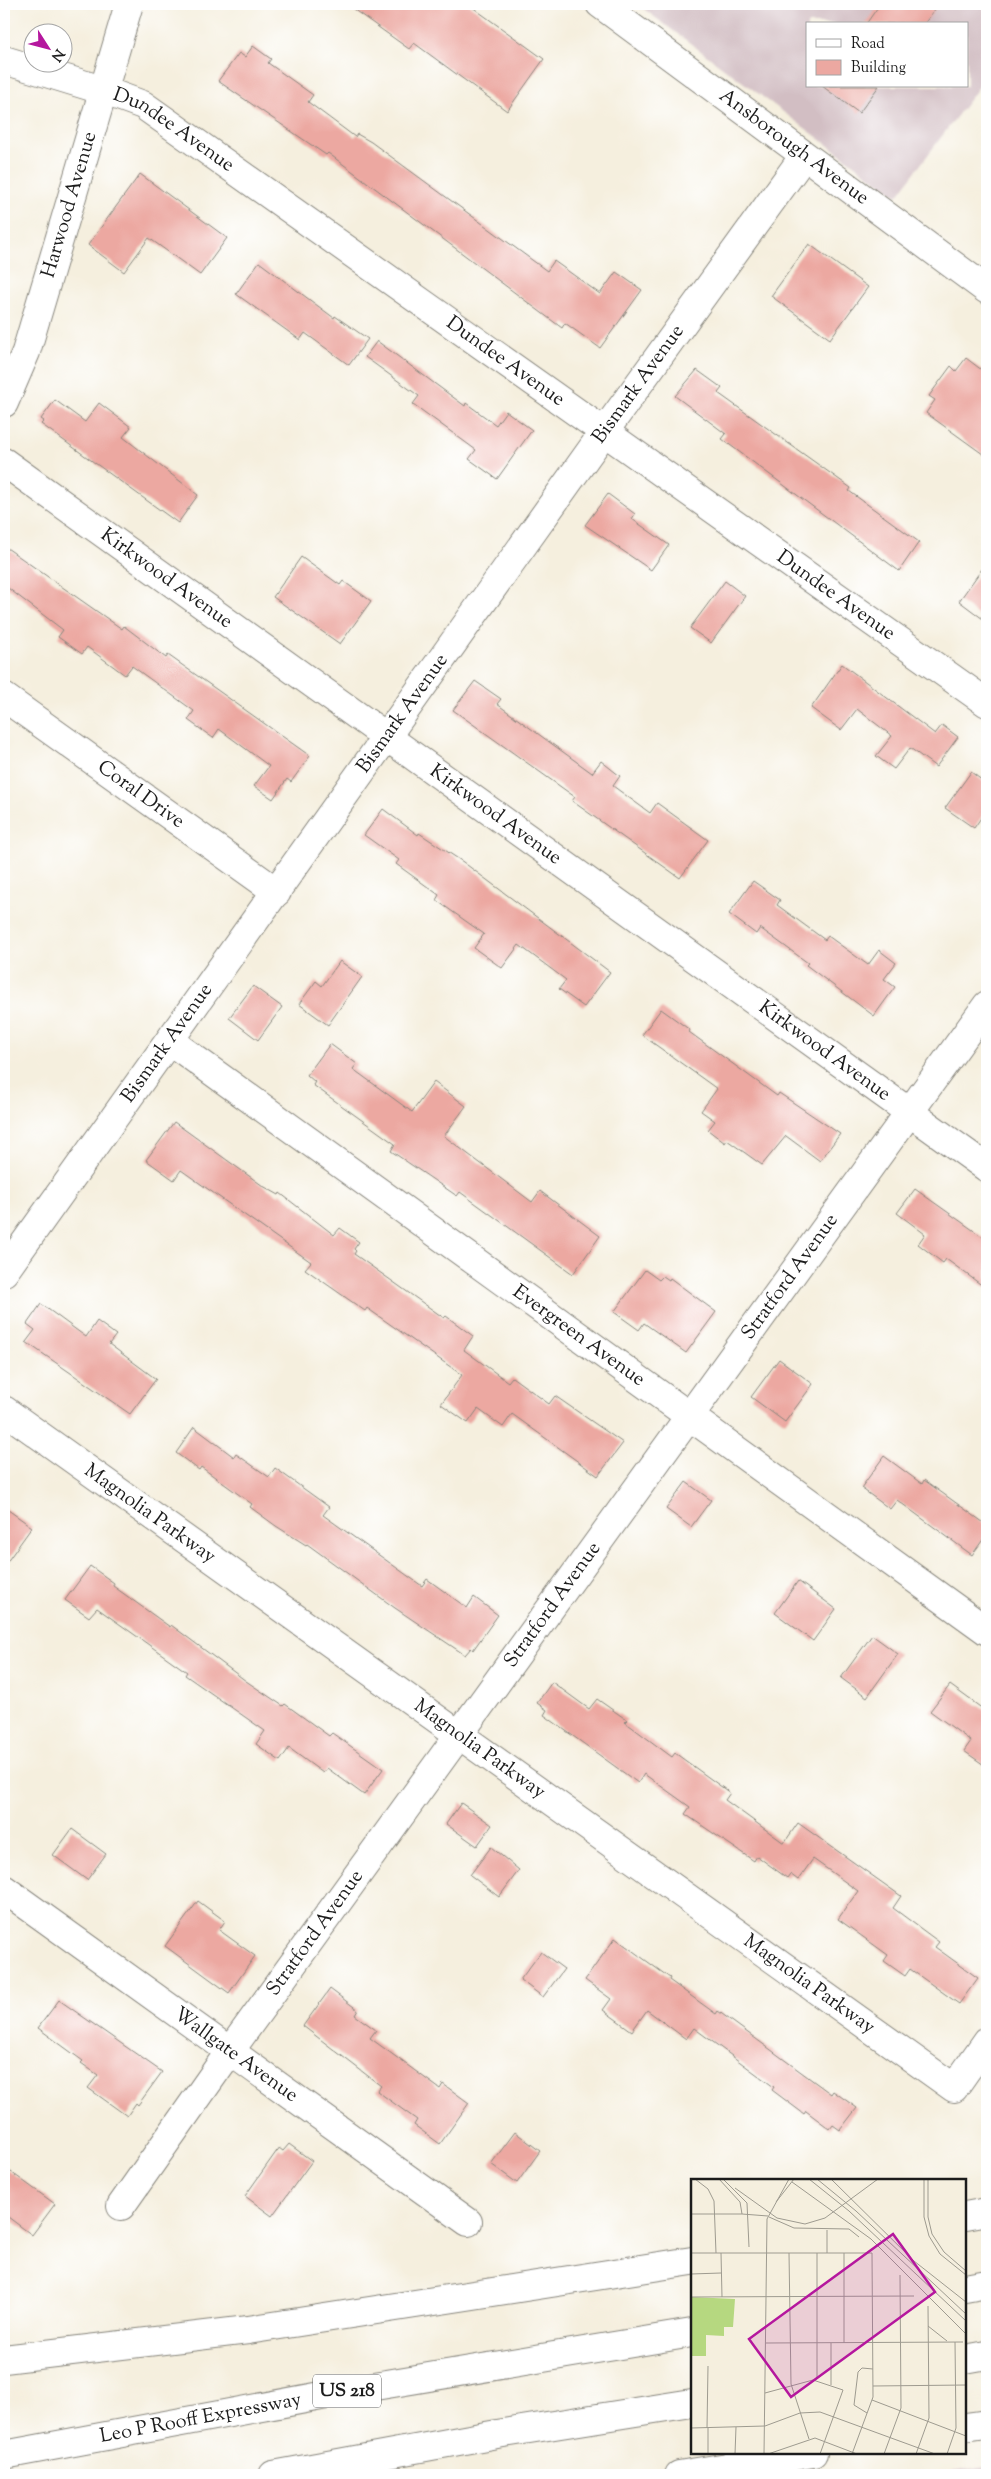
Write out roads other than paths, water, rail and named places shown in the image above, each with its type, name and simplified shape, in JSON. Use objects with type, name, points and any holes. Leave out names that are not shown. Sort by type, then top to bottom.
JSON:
[{"type":"main road","name":"Harwood Avenue","points":[[4,403],[26,352],[129,4]]},
{"type":"main road","name":"Ansborough Avenue","points":[[600,4],[987,290]]},
{"type":"main road","name":"Dundee Avenue","points":[[4,60],[102,90],[143,106],[987,703]]},
{"type":"main road","name":"Bismark Avenue","points":[[4,1272],[388,737],[604,432],[804,156]]},
{"type":"main road","name":"Kirkwood Avenue","points":[[4,462],[987,1168]]},
{"type":"main road","name":"Coral Drive","points":[[4,698],[277,892]]},
{"type":"main road","name":"Stratford Avenue","points":[[121,2206],[230,2051],[987,1005]]},
{"type":"main road","name":"Evergreen Avenue","points":[[170,1040],[987,1631]]},
{"type":"main road","name":"Magnolia Parkway","points":[[4,1410],[458,1736],[954,2088],[987,2041]]},
{"type":"main road","name":"Wallgate Avenue","points":[[4,1889],[468,2222]]},
{"type":"main road","points":[[966,2216],[987,2212]]},
{"type":"main road","points":[[4,2359],[248,2330],[691,2261]]},
{"type":"main road","points":[[966,2288],[987,2284]]},
{"type":"main road","name":"Leo P Rooff Expressway","points":[[4,2455],[375,2386],[691,2333]]},
{"type":"main road","points":[[966,2358],[987,2355]]},
{"type":"main road","points":[[273,2475],[497,2434],[691,2403]]},
{"type":"main road","points":[[966,2427],[987,2424]]},
{"type":"main road","points":[[679,2475],[807,2454]]}]
